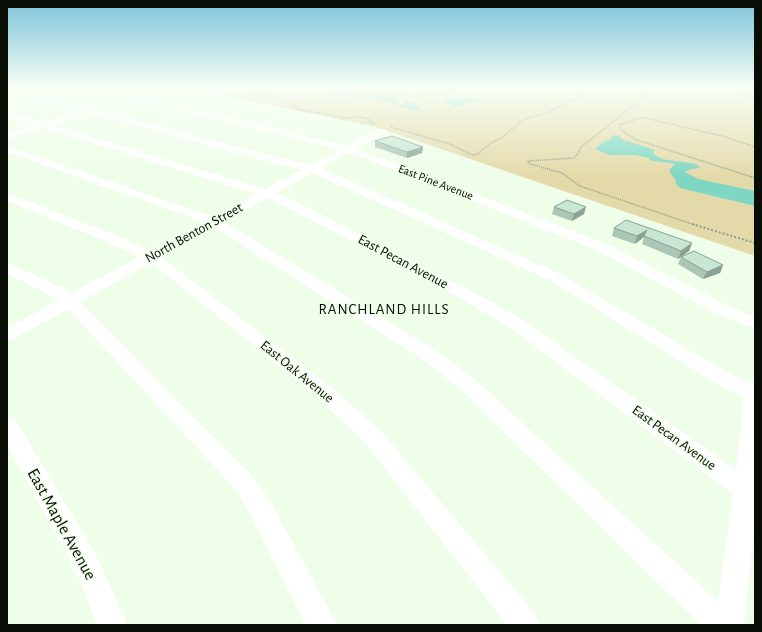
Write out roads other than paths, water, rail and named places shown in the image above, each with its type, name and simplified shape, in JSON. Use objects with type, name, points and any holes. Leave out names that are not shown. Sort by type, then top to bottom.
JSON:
[{"type":"street","name":"East Pecan Avenue","points":[[19,117],[80,138],[225,180],[267,194],[295,206],[348,233],[470,297],[515,323],[702,459],[751,492]]},
{"type":"street","points":[[7,136],[69,117]]},
{"type":"street","points":[[119,117],[208,143],[312,169],[556,277],[732,384],[755,392],[751,492],[741,522],[740,553],[729,625]]},
{"type":"street","name":"East Pine Avenue","points":[[216,117],[349,149],[599,246],[723,310],[755,324]]},
{"type":"street","name":"North Benton Street","points":[[7,335],[349,149],[382,128]]},
{"type":"street","points":[[7,149],[202,216],[215,222],[431,356],[460,378],[692,595],[721,625]]},
{"type":"street","name":"East Oak Avenue","points":[[7,197],[113,239],[161,263],[324,392],[374,438],[526,625]]},
{"type":"street","points":[[7,267],[63,294],[68,301],[245,484],[260,507],[322,625]]},
{"type":"street","name":"East Maple Avenue","points":[[7,425],[51,500],[71,539],[81,554],[97,587],[112,625]]},
{"type":"water","points":[[615,135],[624,140],[655,150],[653,154],[662,159],[696,164],[700,168],[691,169],[685,172],[698,179],[755,191],[755,206],[680,188],[669,171],[675,164],[650,160],[649,158],[636,155],[609,155],[595,149],[603,142],[612,139],[611,137]]},
{"type":"district","name":"RANCHLAND HILLS","points":[[384,309]]}]
